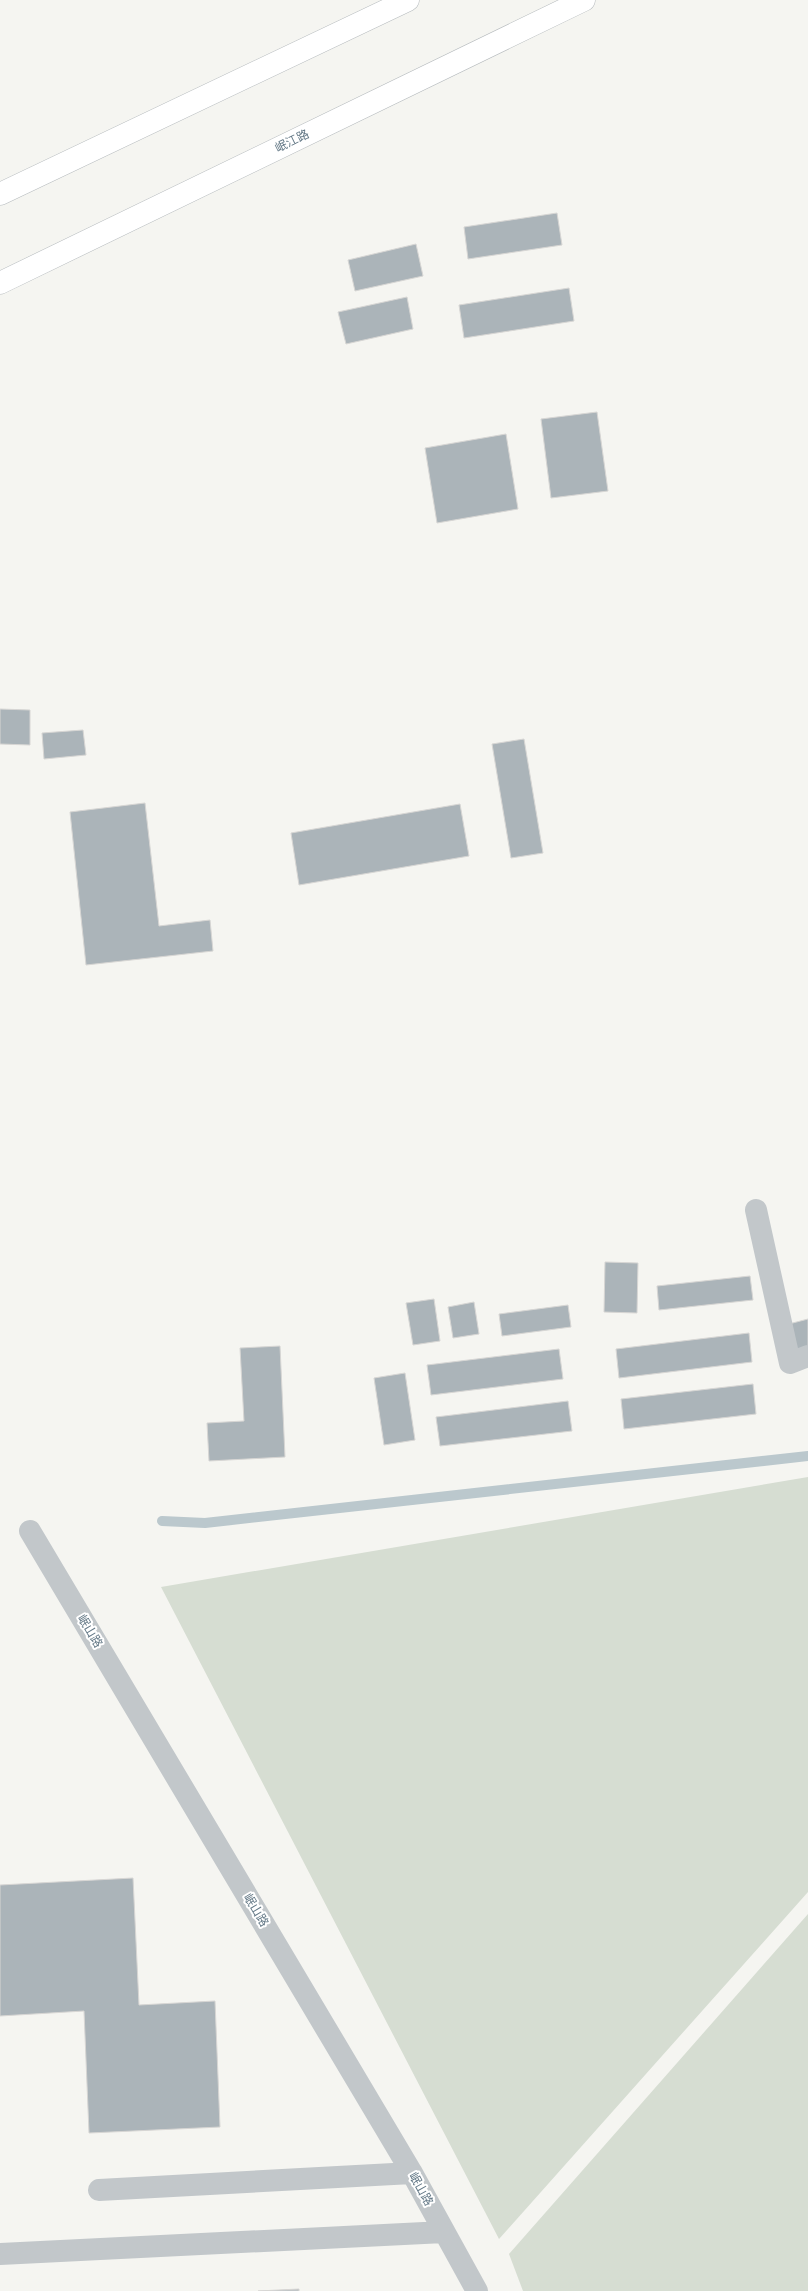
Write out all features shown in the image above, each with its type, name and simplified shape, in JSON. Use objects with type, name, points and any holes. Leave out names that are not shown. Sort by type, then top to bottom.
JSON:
[{"type":"main road","points":[[0,194],[408,0]]},
{"type":"main road","name":"岷江路","points":[[0,283],[584,0]]},
{"type":"street","points":[[756,1210],[790,1363],[808,1356]]},
{"type":"street","name":"岷山路","points":[[30,1531],[412,2173],[477,2291]]},
{"type":"street","points":[[99,2190],[412,2173]]},
{"type":"street","points":[[0,2254],[444,2232]]},
{"type":"shaded area","points":[[808,1477],[808,1892],[499,2239],[161,1587]]},
{"type":"shaded area","points":[[808,1914],[808,2291],[523,2291],[509,2254]]},
{"type":"building","points":[[557,213],[562,245],[468,259],[464,227]]},
{"type":"building","points":[[416,244],[423,276],[355,291],[348,260]]},
{"type":"building","points":[[569,288],[574,321],[464,338],[459,305]]},
{"type":"building","points":[[407,297],[413,329],[346,344],[338,312]]},
{"type":"building","points":[[597,412],[608,491],[551,498],[541,419]]},
{"type":"building","points":[[506,434],[518,509],[437,523],[425,448]]},
{"type":"building","points":[[0,709],[30,710],[30,745],[0,744]]},
{"type":"building","points":[[83,730],[86,755],[44,759],[42,733]]},
{"type":"building","points":[[524,739],[543,853],[511,858],[492,744]]},
{"type":"building","points":[[145,803],[159,926],[210,920],[213,951],[86,965],[70,812]]},
{"type":"building","points":[[460,804],[469,856],[299,885],[291,833]]},
{"type":"building","points":[[605,1262],[638,1263],[637,1313],[604,1312]]},
{"type":"building","points":[[750,1276],[753,1300],[659,1310],[657,1286]]},
{"type":"building","points":[[434,1299],[440,1341],[413,1345],[406,1303]]},
{"type":"building","points":[[474,1302],[479,1334],[453,1338],[448,1307]]},
{"type":"building","points":[[568,1305],[571,1327],[502,1336],[499,1314]]},
{"type":"building","points":[[808,1319],[808,1348],[792,1352],[785,1325]]},
{"type":"building","points":[[749,1333],[752,1362],[619,1378],[616,1349]]},
{"type":"building","points":[[280,1346],[285,1457],[209,1461],[207,1423],[244,1421],[240,1348]]},
{"type":"building","points":[[559,1349],[563,1379],[431,1395],[427,1365]]},
{"type":"building","points":[[405,1373],[415,1440],[384,1445],[374,1378]]},
{"type":"building","points":[[753,1384],[756,1414],[624,1429],[621,1399]]},
{"type":"building","points":[[568,1401],[572,1431],[440,1446],[436,1417]]},
{"type":"building","points":[[133,1878],[139,2005],[215,2001],[220,2127],[89,2133],[84,2011],[0,2016],[0,1885]]},
{"type":"building","points":[[299,2289],[299,2291],[258,2291]]},
{"type":"waterway","points":[[162,1521],[205,1523],[808,1456]]}]
